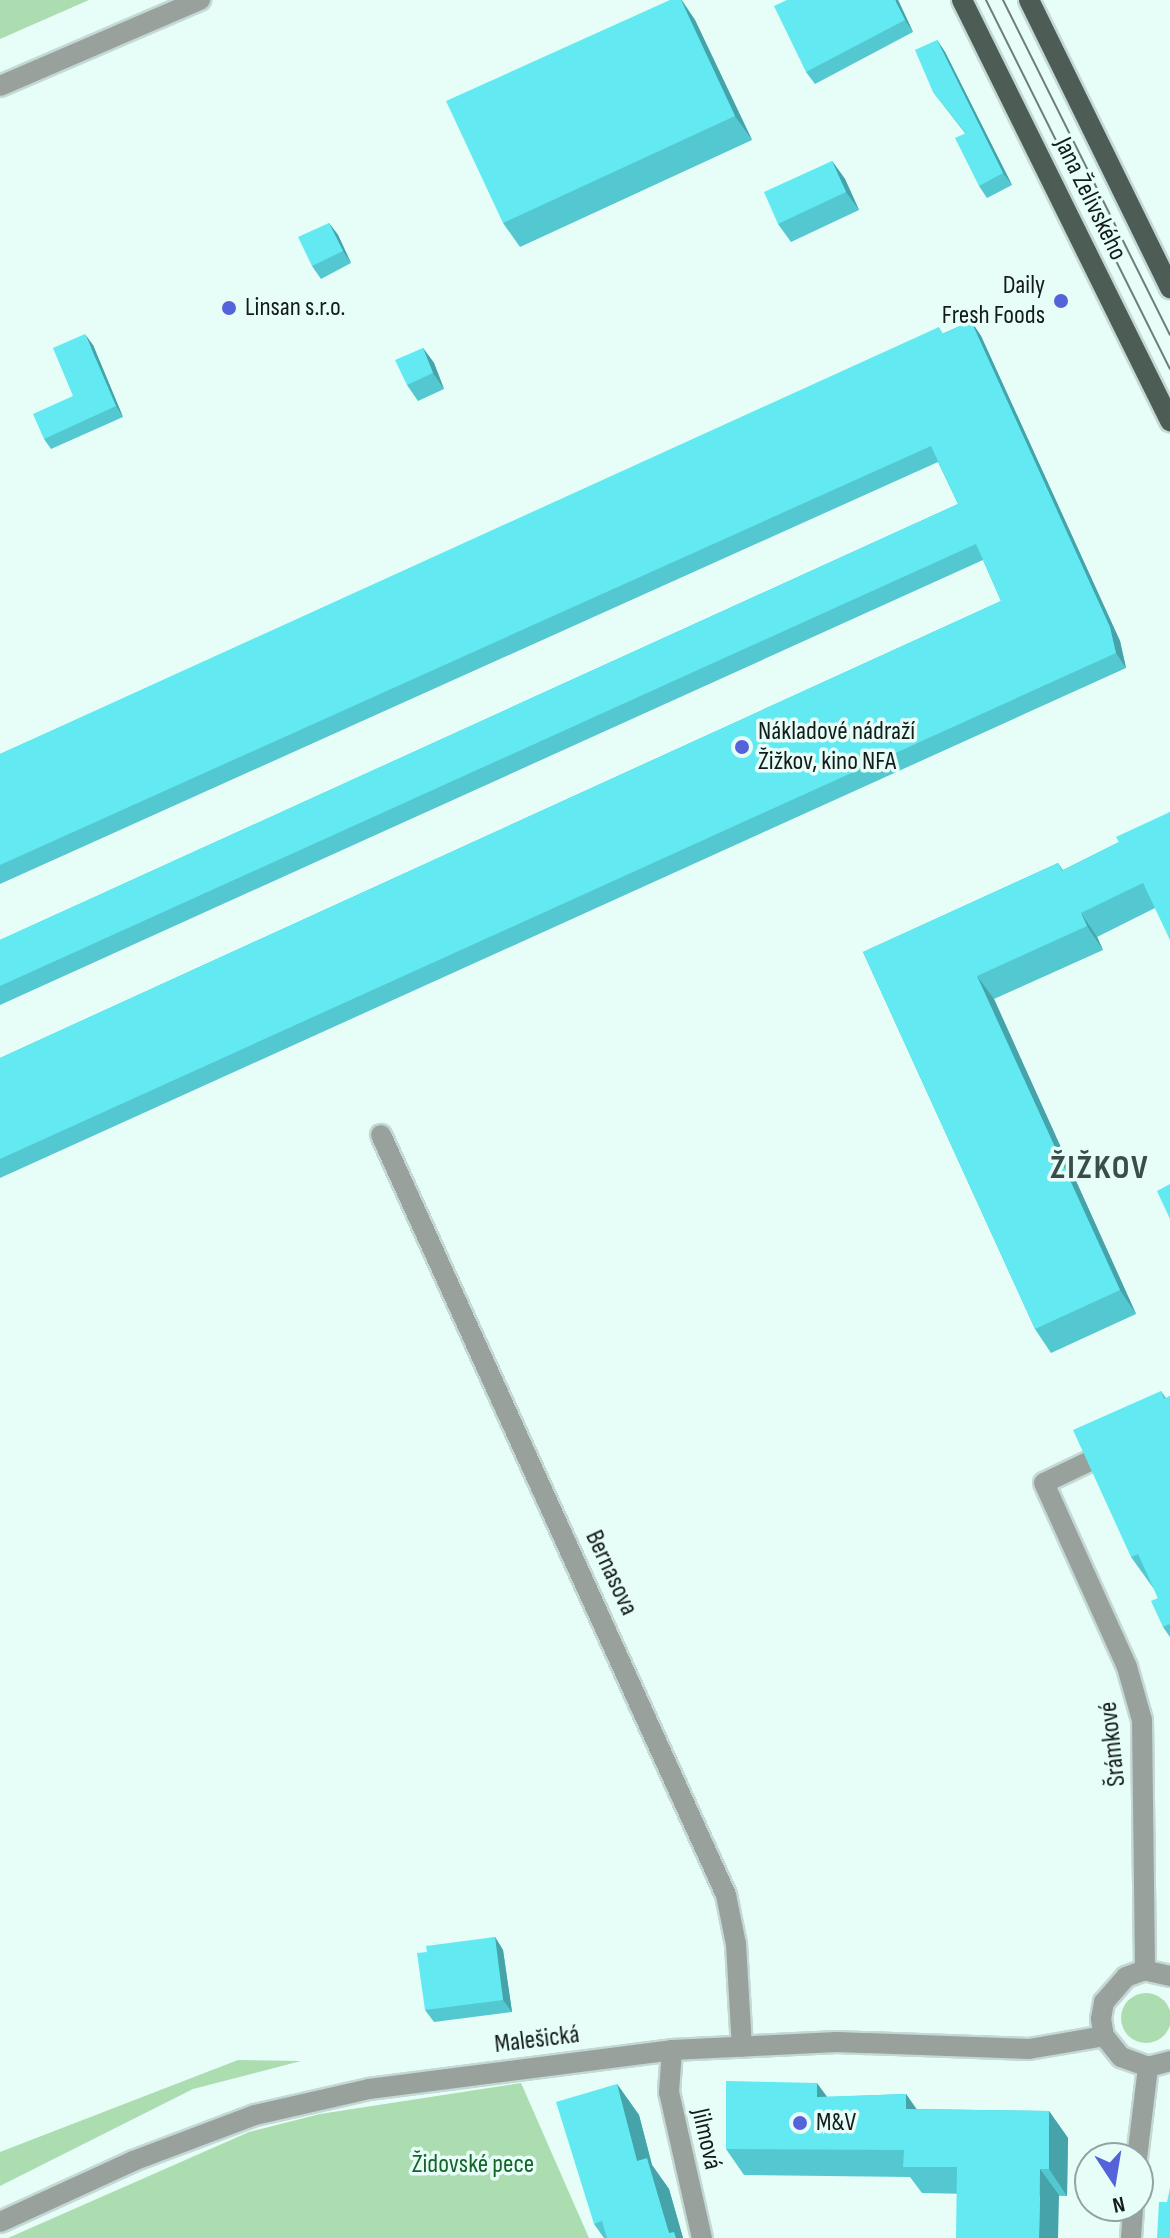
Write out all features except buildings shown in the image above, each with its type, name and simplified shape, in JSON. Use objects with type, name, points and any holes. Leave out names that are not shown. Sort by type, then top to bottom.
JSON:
[{"type":"main road","name":"Jana Želivského","points":[[962,0],[1170,421]]},
{"type":"main road","name":"Jana Želivského","points":[[1029,0],[1170,288]]},
{"type":"street","points":[[0,86],[200,0]]},
{"type":"street","name":"Bernasova","points":[[381,1135],[726,1895],[736,1944],[742,2047]]},
{"type":"street","name":"Šrámkové","points":[[1128,1443],[1044,1483],[1127,1667],[1142,1720],[1145,1970]]},
{"type":"street","points":[[1170,1976],[1145,1970],[1113,1987],[1101,2019],[1104,2036],[1121,2057],[1148,2067],[1170,2061]]},
{"type":"street","name":"Malešická","points":[[0,2222],[133,2161],[255,2115],[369,2089],[672,2050],[837,2042],[1029,2049],[1104,2036]]},
{"type":"street","name":"Jilmová","points":[[672,2050],[669,2092],[702,2238]]},
{"type":"street","points":[[1139,2142],[1148,2067]]},
{"type":"green space","points":[[0,0],[89,0],[0,39]]},
{"type":"green space","points":[[1146,1993],[1164,2000],[1171,2018],[1164,2036],[1146,2043],[1128,2036],[1121,2018],[1128,2000]]},
{"type":"green space","points":[[238,2060],[301,2061],[193,2089],[0,2186],[0,2152]]},
{"type":"green space","name":"Židovské pece","points":[[521,2083],[589,2238],[8,2238],[249,2132],[320,2114]]},
{"type":"tram line","points":[[986,0],[1170,369]]},
{"type":"tram line","points":[[1003,0],[1170,335]]},
{"type":"place","name":"Daily Fresh Foods","points":[[1061,301]]},
{"type":"place","name":"Linsan s.r.o.","points":[[229,308]]},
{"type":"place","name":"Nákladové nádraží Žižkov, kino NFA","points":[[742,747]]},
{"type":"place","name":"M&V","points":[[800,2123]]},
{"type":"district","name":"ŽIŽKOV","points":[[1100,1168]]}]
